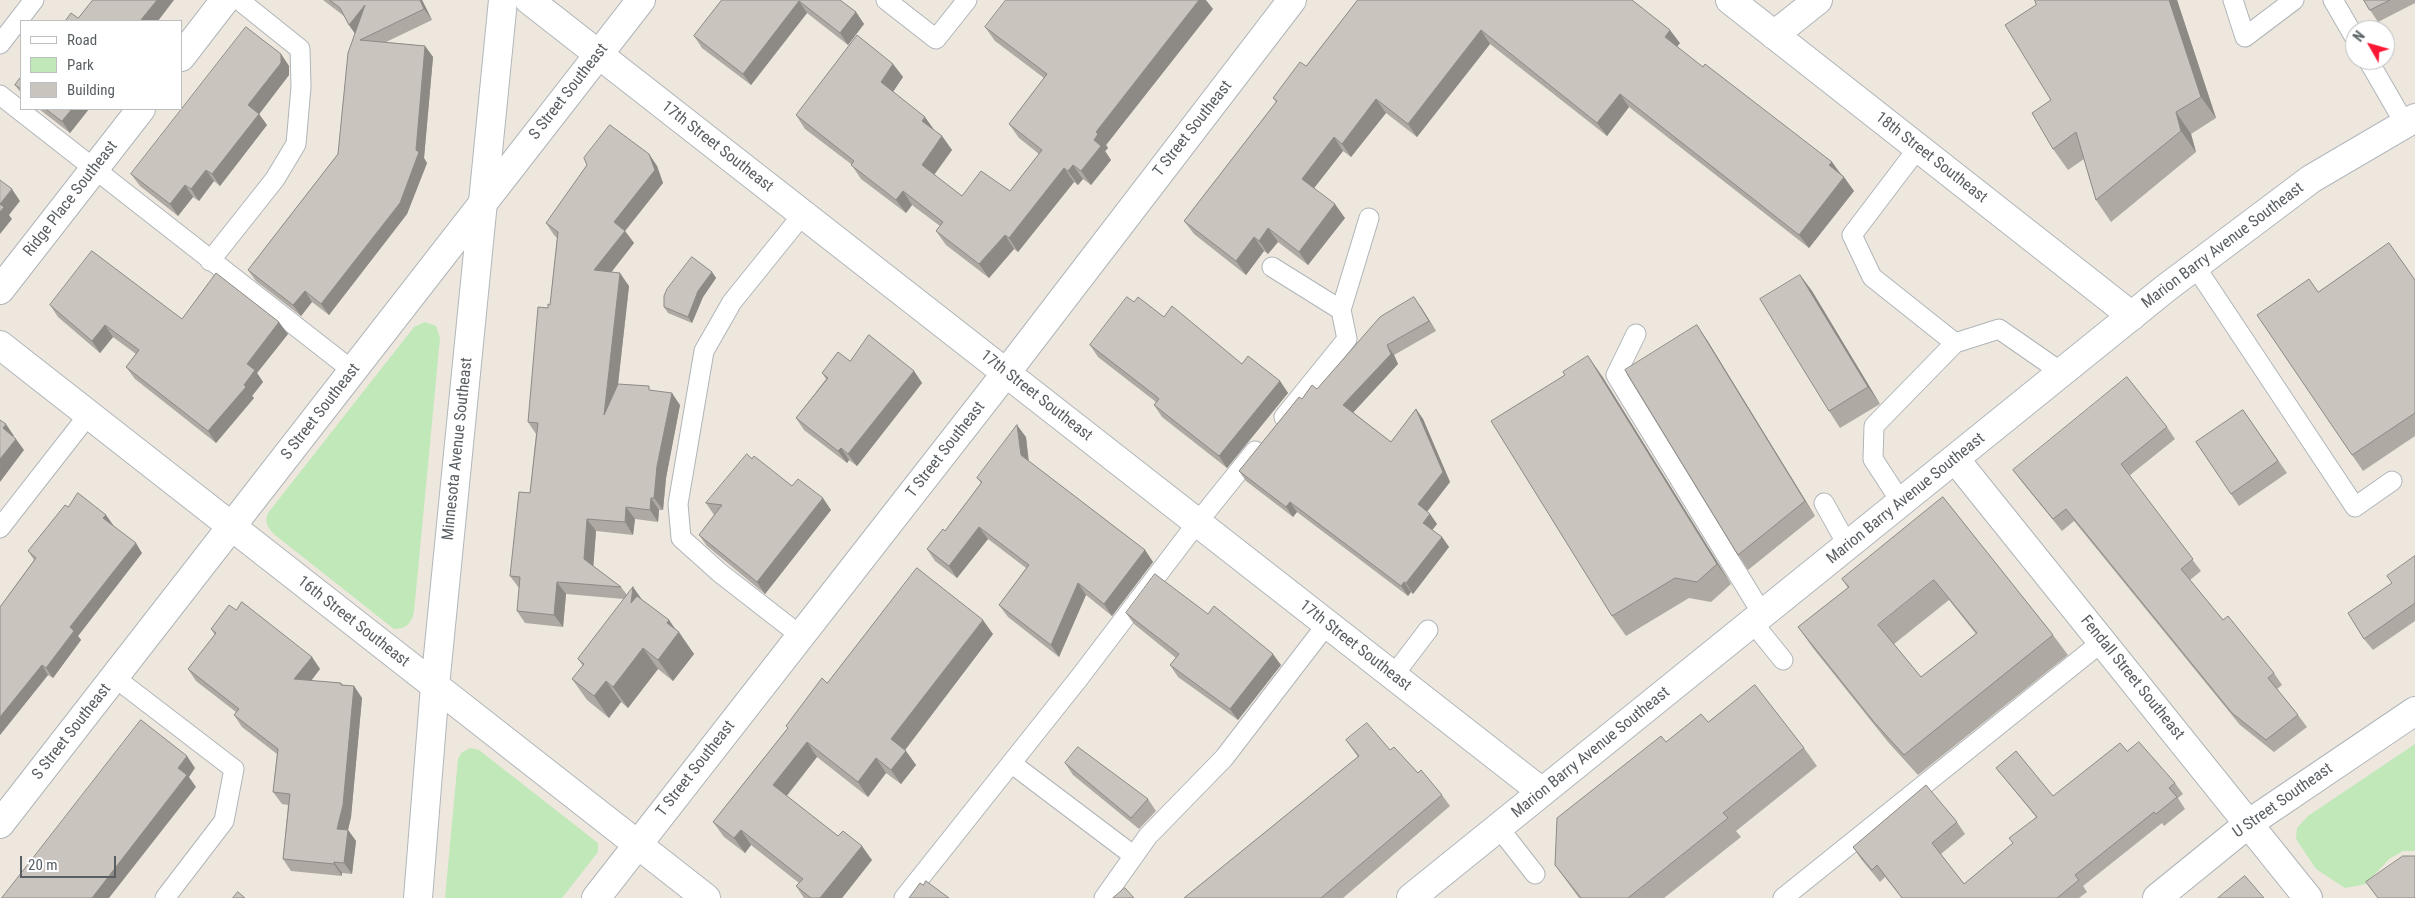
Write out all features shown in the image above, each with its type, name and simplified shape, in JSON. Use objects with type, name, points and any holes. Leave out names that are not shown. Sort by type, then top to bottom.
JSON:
[{"type":"street","points":[[182,56],[225,0]]},
{"type":"street","name":"Minnesota Avenue Southeast","points":[[418,898],[435,686],[503,0]]},
{"type":"street","name":"17th Street Southeast","points":[[529,0],[1542,792]]},
{"type":"street","name":"S Street Southeast","points":[[0,824],[641,0]]},
{"type":"street","name":"T Street Southeast","points":[[596,898],[1006,373],[1292,0]]},
{"type":"street","name":"18th Street Southeast","points":[[1730,0],[2132,316]]},
{"type":"street","points":[[1774,35],[1818,0]]},
{"type":"street","name":"Ridge Place Southeast","points":[[0,290],[140,110]]},
{"type":"street","name":"Marion Barry Avenue Southeast","points":[[1411,898],[1758,619],[2060,372],[2195,266],[2311,179],[2410,121]]},
{"type":"street","name":"16th Street Southeast","points":[[0,345],[706,898]]},
{"type":"street","name":"Fendall Street Southeast","points":[[1955,459],[2308,898]]},
{"type":"street","name":"U Street Southeast","points":[[2156,898],[2248,824],[2415,711]]},
{"type":"lane","points":[[0,44],[34,0]]},
{"type":"lane","points":[[210,262],[275,179],[296,144],[301,87],[300,49],[239,0]]},
{"type":"lane","points":[[886,0],[936,39],[967,0]]},
{"type":"lane","points":[[2233,0],[2245,37],[2294,0]]},
{"type":"lane","points":[[2333,0],[2345,21]]},
{"type":"lane","points":[[2375,70],[2410,121]]},
{"type":"lane","points":[[0,95],[210,262],[353,371]]},
{"type":"lane","points":[[1918,148],[1852,235],[1872,277],[1955,343]]},
{"type":"lane","points":[[801,636],[720,573],[681,538],[678,504],[704,351],[732,302],[803,214]]},
{"type":"lane","points":[[904,898],[1197,523],[1347,339],[1341,310],[1369,218]]},
{"type":"lane","points":[[2195,266],[2355,507],[2392,481]]},
{"type":"lane","points":[[1272,267],[1341,310]]},
{"type":"lane","points":[[1901,502],[1873,459],[1874,426],[1955,343],[1999,329],[2060,372]]},
{"type":"lane","points":[[1636,334],[1616,375],[1783,660]]},
{"type":"lane","points":[[0,528],[89,414]]},
{"type":"lane","points":[[1824,503],[1848,546]]},
{"type":"lane","points":[[1104,898],[1148,836],[1224,758],[1327,624]]},
{"type":"lane","points":[[1393,676],[1428,630]]},
{"type":"lane","points":[[1783,898],[2103,641]]},
{"type":"lane","points":[[114,678],[234,769],[224,821],[164,898]]},
{"type":"lane","points":[[1011,763],[1134,856]]},
{"type":"lane","points":[[1499,828],[1535,874]]},
{"type":"green space","points":[[425,322],[436,326],[440,338],[414,612],[407,625],[394,629],[275,535],[269,528],[266,520],[268,513],[414,327]]},
{"type":"green space","points":[[2415,744],[2415,851],[2403,851],[2389,859],[2366,884],[2345,888],[2316,869],[2296,839],[2297,828],[2308,816]]},
{"type":"green space","points":[[470,748],[479,750],[598,843],[598,852],[562,898],[445,898],[458,759],[461,753]]},
{"type":"building","points":[[93,0],[157,0],[141,20],[66,20],[71,13],[78,18]]},
{"type":"building","points":[[330,0],[420,0],[424,9],[360,40],[425,46],[416,150],[419,152],[400,203],[321,304],[305,291],[293,305],[248,270],[338,154],[348,53],[365,5],[349,25],[340,8]]},
{"type":"building","points":[[722,0],[840,0],[856,12],[840,33],[799,1],[743,74],[694,36]]},
{"type":"building","points":[[1006,0],[1199,0],[1096,132],[1098,134],[1094,140],[1101,146],[1081,171],[1073,165],[1068,171],[1064,168],[1009,238],[1005,235],[979,264],[936,231],[943,222],[903,191],[896,200],[851,165],[854,161],[796,115],[857,35],[893,64],[881,82],[925,117],[922,121],[942,136],[922,165],[962,196],[981,171],[1010,191],[1042,150],[1009,124],[1047,74],[985,27]]},
{"type":"building","points":[[1358,0],[1632,0],[1670,30],[1665,37],[1703,67],[1705,64],[1832,162],[1829,165],[1844,177],[1799,235],[1620,94],[1597,123],[1481,30],[1408,124],[1376,99],[1342,144],[1334,137],[1302,179],[1335,204],[1299,252],[1268,228],[1259,241],[1254,237],[1236,261],[1184,221],[1277,101],[1273,98],[1300,62],[1306,66]]},
{"type":"building","points":[[2035,0],[2169,0],[2201,97],[2176,112],[2181,131],[2096,200],[2076,132],[2053,149],[2032,113],[2051,100],[2005,25],[2036,5]]},
{"type":"building","points":[[2364,0],[2390,0],[2370,10]]},
{"type":"building","points":[[246,27],[281,54],[281,63],[248,105],[259,114],[212,174],[206,170],[191,189],[185,185],[170,204],[131,174]]},
{"type":"building","points":[[20,78],[20,88],[15,85]]},
{"type":"building","points":[[47,110],[71,110],[62,121]]},
{"type":"building","points":[[610,125],[649,154],[655,170],[614,222],[625,231],[594,270],[620,273],[604,415],[618,384],[649,386],[649,390],[672,393],[657,466],[654,498],[651,498],[650,510],[626,507],[625,522],[587,519],[584,559],[621,587],[557,582],[554,615],[517,611],[520,577],[510,576],[519,492],[530,493],[538,423],[528,422],[538,307],[548,308],[548,304],[550,305],[558,232],[546,223],[587,165],[584,158]]},
{"type":"building","points":[[0,180],[12,189],[0,204]]},
{"type":"building","points":[[0,204],[4,207],[0,212]]},
{"type":"building","points":[[2389,243],[2415,280],[2415,413],[2352,455],[2257,315],[2309,279],[2318,292]]},
{"type":"building","points":[[92,251],[182,319],[216,273],[279,322],[247,364],[255,370],[244,385],[246,387],[208,431],[126,367],[139,350],[105,325],[92,341],[50,305]]},
{"type":"building","points":[[692,257],[712,272],[698,291],[688,317],[664,307],[664,296],[667,289]]},
{"type":"building","points":[[1800,275],[1868,387],[1829,411],[1760,299]]},
{"type":"building","points":[[1127,297],[1134,302],[1138,297],[1164,317],[1172,306],[1242,364],[1248,356],[1280,381],[1219,456],[1154,405],[1159,399],[1157,397],[1090,345]]},
{"type":"building","points":[[1414,297],[1429,321],[1387,345],[1391,354],[1343,405],[1391,442],[1416,409],[1443,472],[1418,504],[1430,514],[1423,523],[1442,537],[1406,583],[1404,582],[1401,586],[1290,502],[1286,507],[1239,471],[1299,397],[1302,399],[1312,385],[1317,389],[1380,317]]},
{"type":"building","points":[[1697,325],[1805,501],[1738,555],[1625,370]]},
{"type":"building","points":[[869,335],[914,371],[848,454],[841,448],[838,451],[796,418],[828,378],[822,373],[838,352],[850,361]]},
{"type":"building","points":[[1588,356],[1717,564],[1697,582],[1675,578],[1612,616],[1491,421],[1565,375],[1563,372]]},
{"type":"building","points":[[2127,377],[2167,427],[2121,464],[2193,559],[2181,569],[2223,620],[2228,616],[2274,673],[2268,678],[2298,715],[2266,740],[2232,713],[2066,509],[2053,519],[2013,470]]},
{"type":"building","points":[[2243,410],[2278,461],[2231,494],[2196,442]]},
{"type":"building","points":[[0,420],[6,424],[3,428],[16,439],[0,459]]},
{"type":"building","points":[[1017,425],[1021,455],[1145,550],[1104,604],[1078,583],[1051,645],[999,605],[1029,565],[979,527],[949,566],[927,549],[943,529],[945,531],[982,482],[977,478]]},
{"type":"building","points":[[747,454],[752,459],[754,456],[792,486],[798,479],[823,498],[757,582],[699,535],[722,505],[706,503]]},
{"type":"building","points":[[78,493],[106,515],[103,518],[136,543],[70,627],[74,631],[46,668],[42,665],[0,717],[0,607],[36,558],[28,551],[65,505],[68,507]]},
{"type":"building","points":[[1943,497],[2053,635],[1904,755],[1874,722],[1798,627],[1849,587],[1842,579]],"holes":[[[1934,580],[1977,633],[1921,677],[1878,625]]]},
{"type":"building","points":[[2415,556],[2415,603],[2364,639],[2348,613],[2392,583],[2387,576]]},
{"type":"building","points":[[917,568],[983,620],[891,739],[906,751],[891,770],[876,758],[858,782],[807,742],[773,785],[838,836],[843,831],[862,846],[820,898],[811,898],[796,886],[803,879],[741,830],[734,838],[713,822],[788,728],[786,726],[822,678],[827,683]]},
{"type":"building","points":[[1155,574],[1208,614],[1214,606],[1273,654],[1230,709],[1170,665],[1179,654],[1126,613]]},
{"type":"building","points":[[633,587],[631,603],[637,596],[669,620],[667,623],[679,632],[658,660],[643,648],[613,687],[606,681],[594,696],[572,679],[584,664],[578,659]]},
{"type":"building","points":[[242,602],[312,657],[294,679],[354,686],[343,805],[337,829],[348,830],[344,863],[334,862],[334,864],[283,859],[290,794],[273,792],[278,749],[234,715],[239,709],[188,669],[216,633],[211,629],[229,605],[236,610]]},
{"type":"building","points":[[1755,685],[1804,748],[1723,813],[1728,818],[1628,898],[1581,898],[1555,865],[1557,818],[1661,736],[1666,742],[1701,714],[1708,722]]},
{"type":"building","points":[[141,720],[187,756],[178,768],[187,775],[92,898],[2,898]]},
{"type":"building","points":[[1367,723],[1390,750],[1394,747],[1418,773],[1421,770],[1442,795],[1321,898],[1184,898],[1359,756],[1346,740]]},
{"type":"building","points":[[2139,742],[2175,783],[2169,788],[2177,797],[2156,814],[2154,812],[2075,875],[2079,880],[2057,898],[1902,898],[1877,865],[1872,870],[1853,847],[1926,785],[1957,822],[1932,843],[1964,884],[2013,843],[2009,838],[2037,817],[1996,768],[2016,751],[2053,796],[2120,743],[2127,751]]},
{"type":"building","points":[[1078,747],[1148,799],[1131,818],[1065,763]]},
{"type":"building","points":[[2403,856],[2415,856],[2415,898],[2378,898],[2366,882]]},
{"type":"building","points":[[2245,876],[2264,898],[2218,898]]},
{"type":"building","points":[[926,881],[949,898],[909,898],[920,883],[923,885]]},
{"type":"building","points":[[1125,888],[1134,898],[1113,898]]},
{"type":"building","points":[[238,892],[245,898],[233,898]]}]
